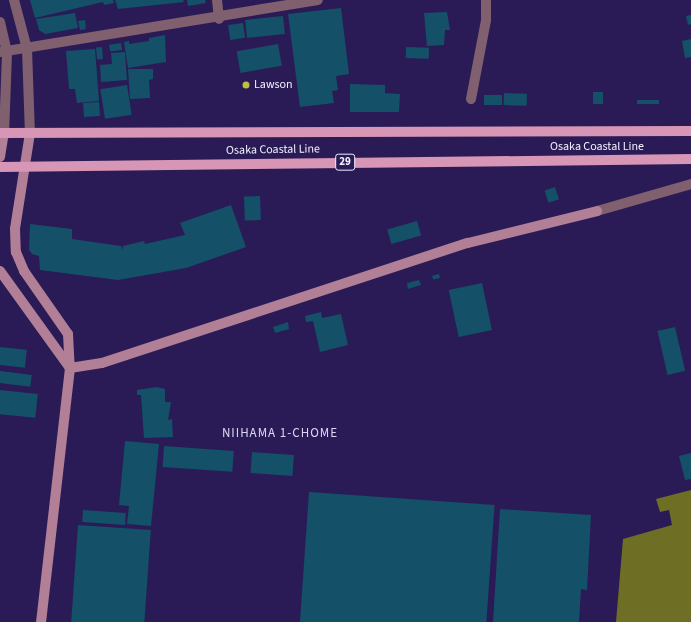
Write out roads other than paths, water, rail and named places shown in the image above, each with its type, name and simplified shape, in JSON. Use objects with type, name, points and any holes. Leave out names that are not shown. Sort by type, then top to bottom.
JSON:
[{"type":"main road","name":"Osaka Coastal Line","points":[[2,133],[691,131]]},
{"type":"main road","name":"Osaka Coastal Line","points":[[0,167],[691,159]]},
{"type":"street","points":[[14,0],[27,49],[30,133],[15,229],[16,252],[24,271],[68,334],[70,368],[41,622]]},
{"type":"street","points":[[217,0],[219,18]]},
{"type":"street","points":[[4,52],[219,18],[318,0]]},
{"type":"street","points":[[471,99],[486,20],[486,0]]},
{"type":"street","points":[[0,22],[4,52],[0,157]]},
{"type":"street","points":[[70,368],[102,363],[468,243],[597,211],[691,184]]},
{"type":"street","points":[[0,271],[70,368]]},
{"type":"place","name":"Lawson","points":[[246,85]]},
{"type":"district","name":"NIIHAMA 1-CHOME","points":[[280,433]]}]
